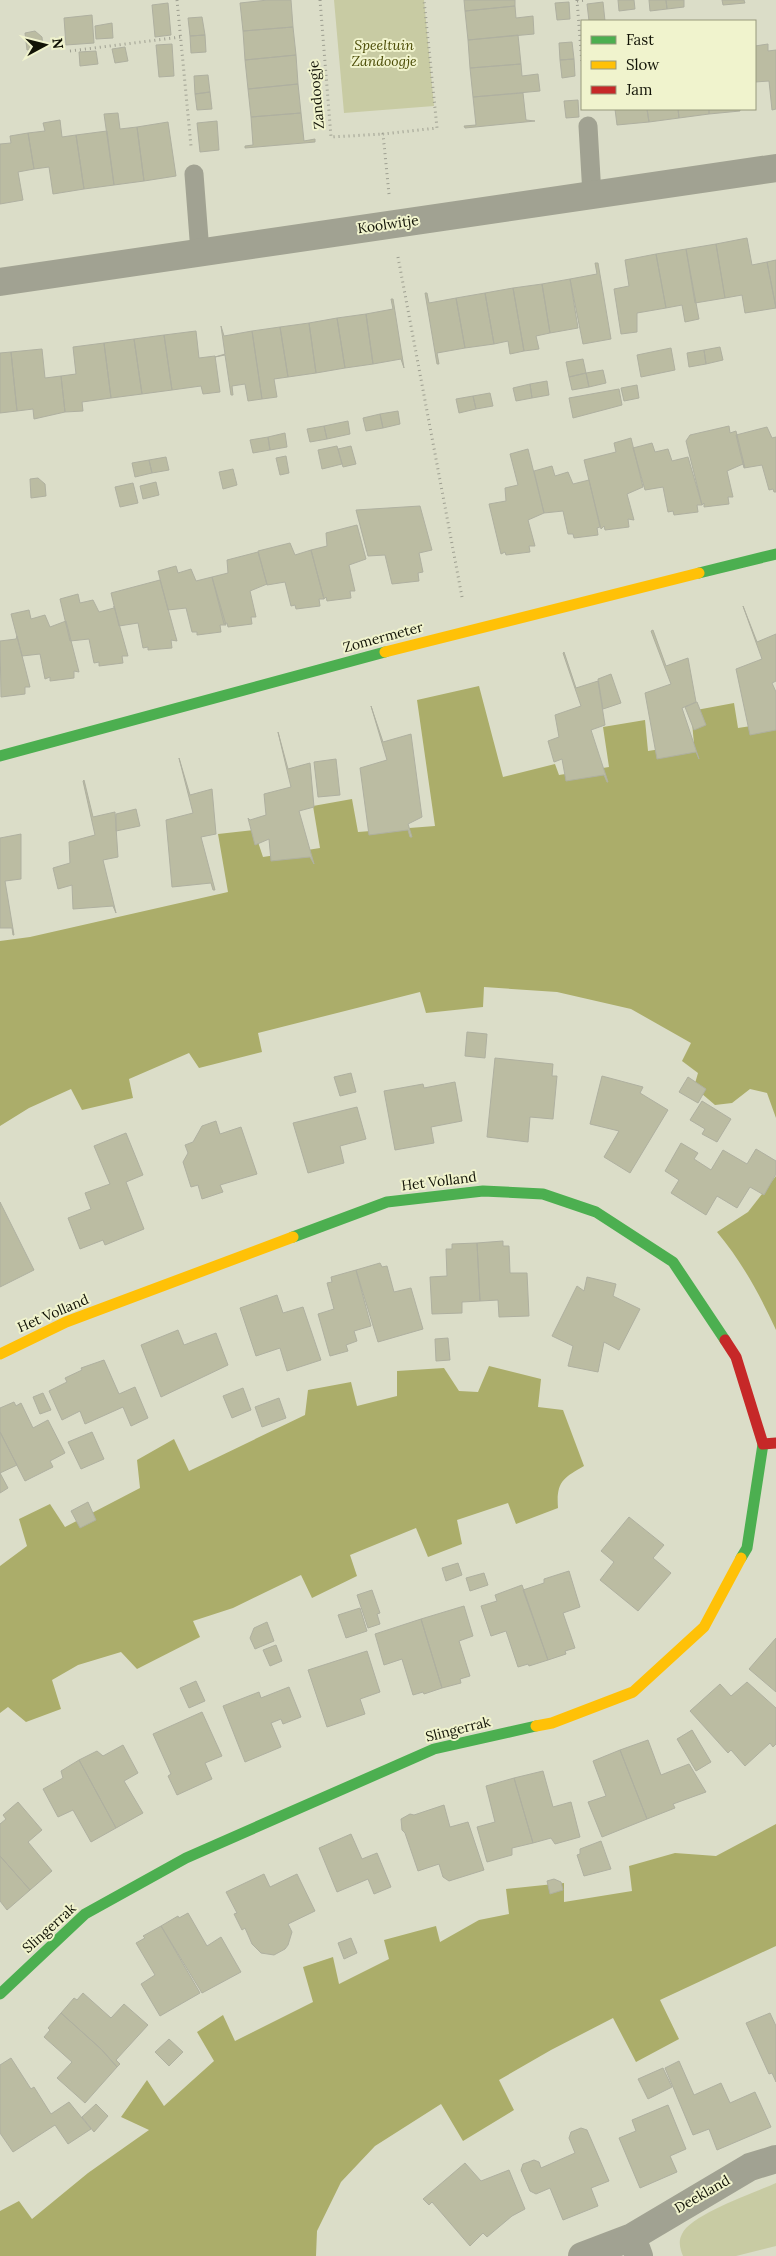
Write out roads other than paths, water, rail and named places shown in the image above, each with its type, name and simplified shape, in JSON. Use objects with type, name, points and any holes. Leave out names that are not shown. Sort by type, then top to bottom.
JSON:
[{"type":"street","name":"Koolwitje","points":[[0,282],[776,168]]},
{"type":"street","name":"Zomermeter","points":[[0,756],[468,629],[776,554]]},
{"type":"street","name":"Het Volland","points":[[0,1354],[66,1322],[387,1202],[483,1191],[543,1194],[596,1212],[673,1262],[736,1356],[763,1444]]},
{"type":"street","points":[[763,1444],[776,1444]]},
{"type":"street","name":"Slingerrak","points":[[0,1994],[85,1914],[186,1858],[434,1749],[552,1723],[633,1692],[704,1627],[746,1548],[763,1444]]},
{"type":"street","name":"Deekland","points":[[582,2256],[635,2247],[750,2167],[776,2159]]},
{"type":"lane","points":[[588,126],[592,196]]},
{"type":"lane","points":[[194,174],[200,252]]},
{"type":"park label","name":"Speeltuin Zandoogje","points":[[384,54]]}]
